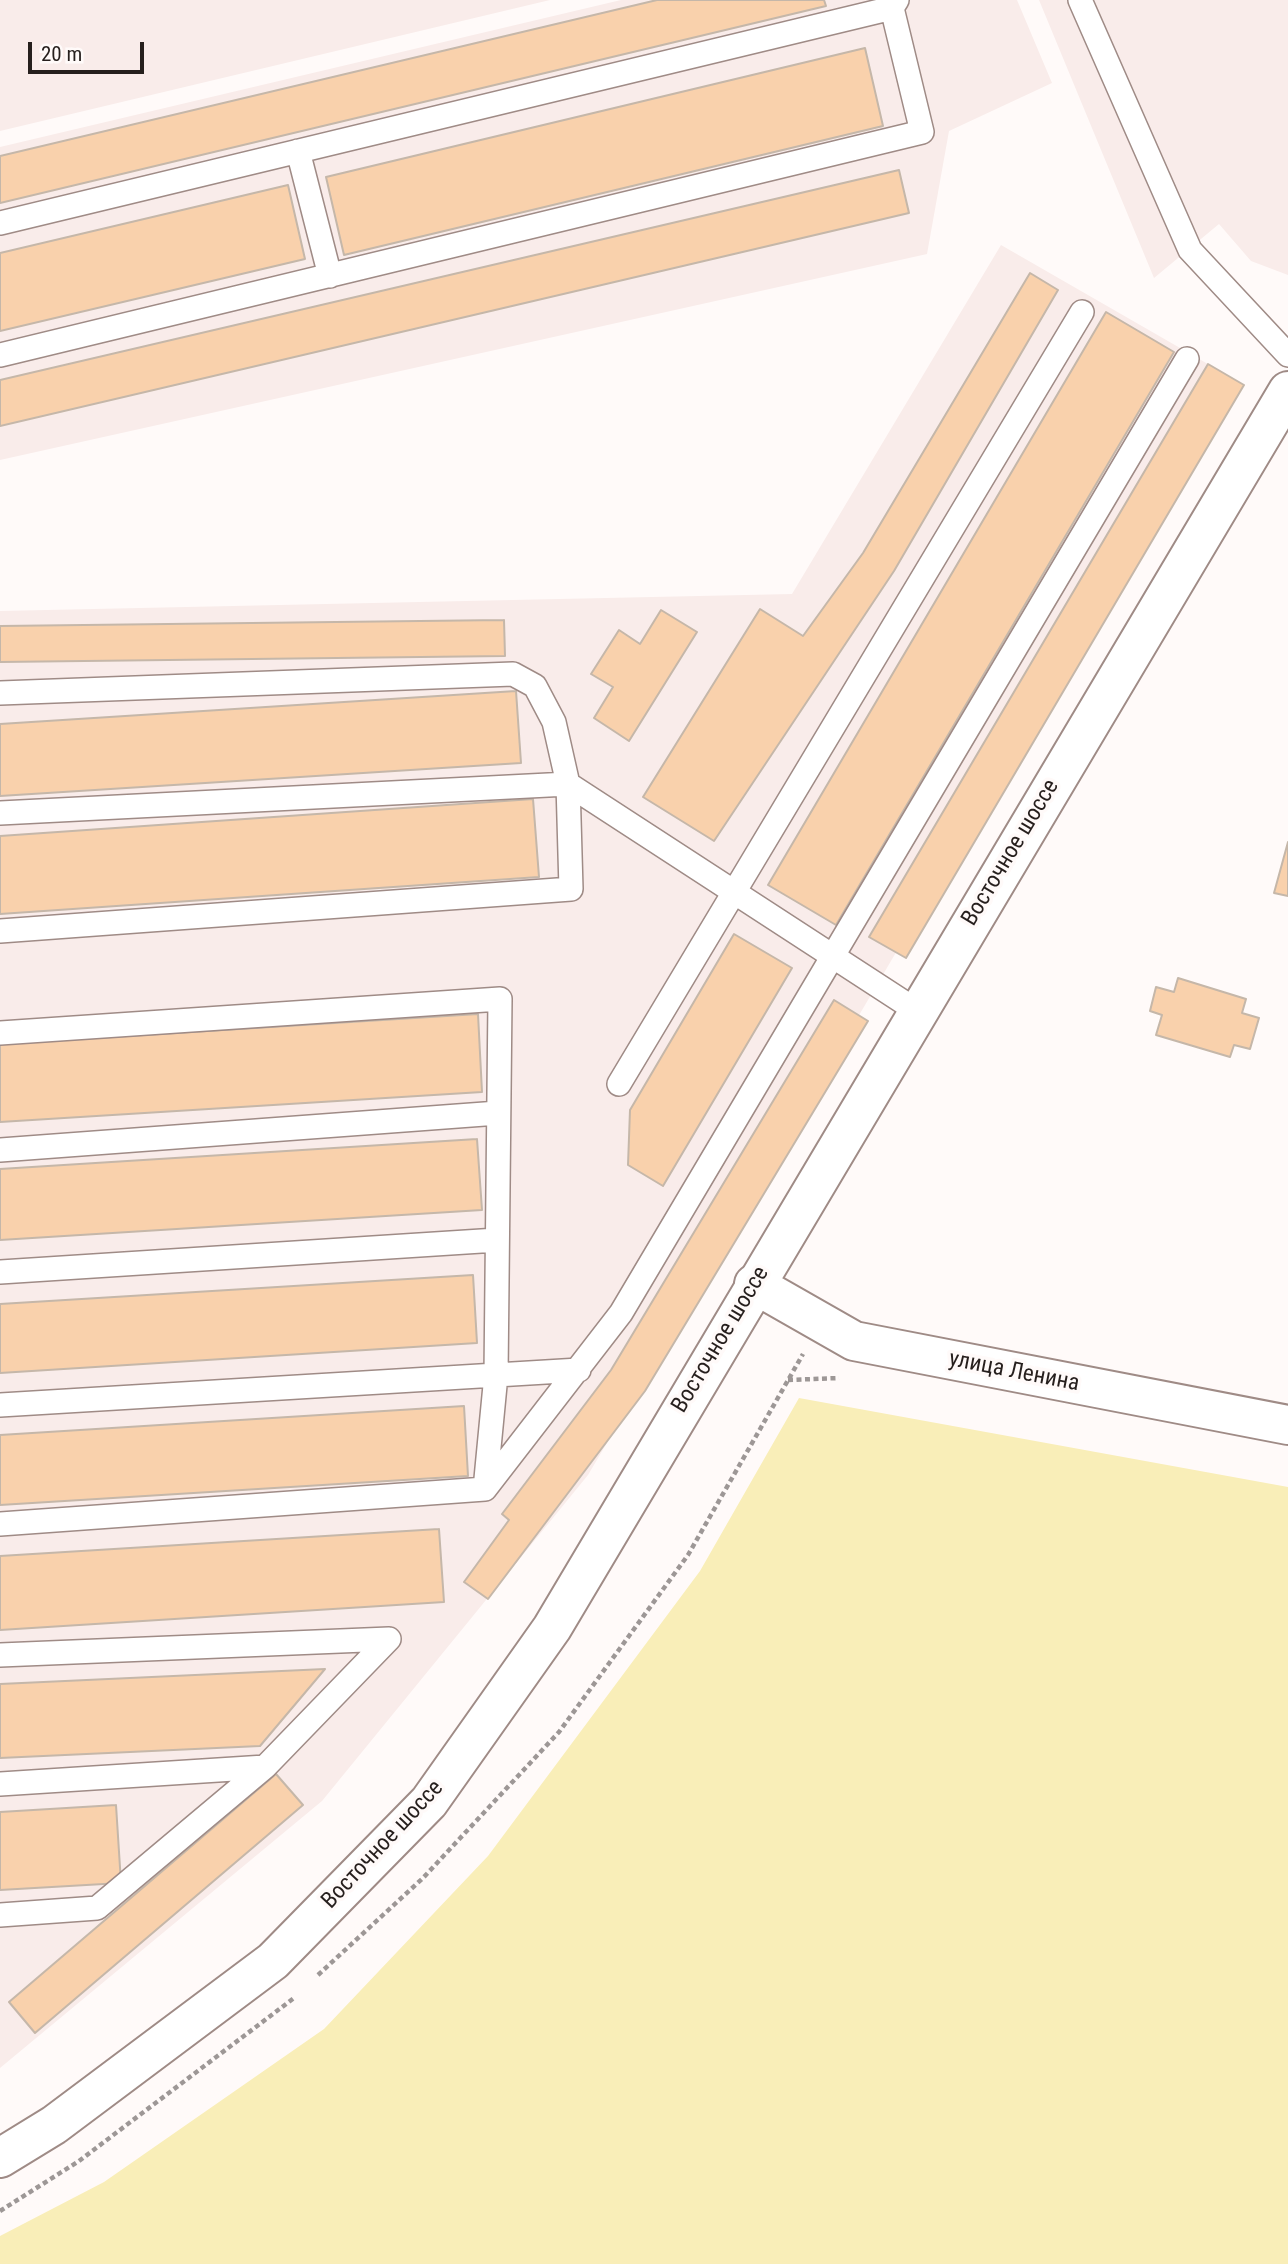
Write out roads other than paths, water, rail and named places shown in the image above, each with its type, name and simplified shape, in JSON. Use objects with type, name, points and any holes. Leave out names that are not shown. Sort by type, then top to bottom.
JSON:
[{"type":"main road","name":"Восточное шоссе","points":[[0,2158],[54,2125],[273,1961],[429,1802],[552,1628],[754,1284],[1288,391]]},
{"type":"main road","name":"улица Ленина","points":[[754,1284],[854,1340],[1288,1425]]},
{"type":"lane","points":[[1080,0],[1190,250],[1288,355]]},
{"type":"lane","points":[[0,223],[894,4],[922,132],[0,355]]},
{"type":"lane","points":[[298,151],[330,276]]},
{"type":"lane","points":[[619,1084],[1082,312]]},
{"type":"lane","points":[[0,1524],[485,1489],[621,1313],[1187,359]]},
{"type":"lane","points":[[0,693],[513,674],[535,686],[554,722],[568,784],[571,889],[0,931]]},
{"type":"lane","points":[[0,813],[568,784],[917,1011]]},
{"type":"lane","points":[[0,1033],[500,999],[496,1375],[485,1489]]},
{"type":"lane","points":[[0,1150],[498,1113]]},
{"type":"lane","points":[[0,1272],[498,1240]]},
{"type":"lane","points":[[0,1405],[579,1370]]},
{"type":"lane","points":[[0,1655],[389,1639],[265,1767],[97,1908],[0,1915]]},
{"type":"lane","points":[[0,1784],[265,1767]]}]
